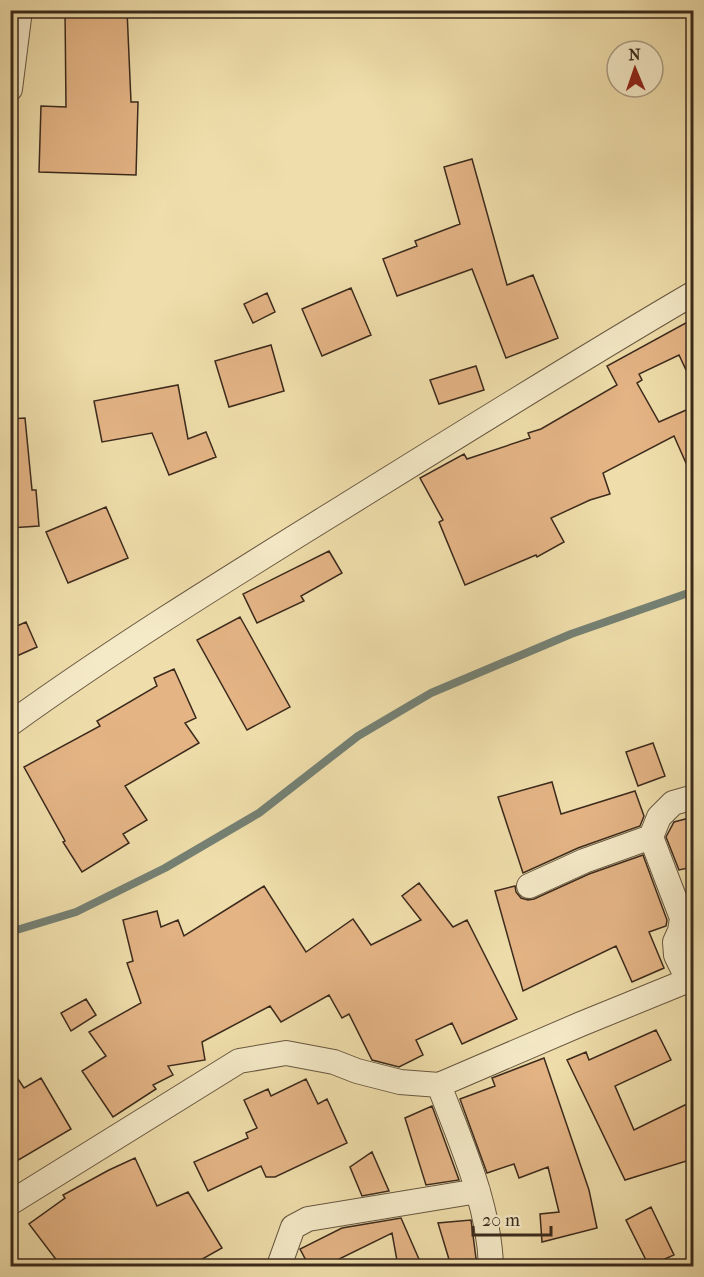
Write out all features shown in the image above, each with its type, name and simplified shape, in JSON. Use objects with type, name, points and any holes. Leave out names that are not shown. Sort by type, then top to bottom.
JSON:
[{"type":"street","points":[[10,89],[20,10]]},
{"type":"street","points":[[10,724],[56,690],[205,593],[693,292]]},
{"type":"street","points":[[10,1203],[239,1061],[286,1053],[334,1062],[357,1071],[400,1082],[438,1085],[691,979],[676,956],[675,942],[682,918],[651,837],[660,817],[673,802],[693,797]]},
{"type":"street","points":[[529,886],[584,861],[651,837]]},
{"type":"street","points":[[438,1085],[478,1191],[491,1266]]},
{"type":"street","points":[[279,1266],[293,1227],[308,1220],[478,1191]]},
{"type":"building","points":[[65,10],[127,10],[131,102],[138,102],[136,175],[39,172],[41,106],[66,107]]},
{"type":"building","points":[[472,159],[507,285],[533,275],[558,338],[506,358],[472,269],[397,296],[383,259],[417,246],[415,241],[460,224],[444,167]]},
{"type":"building","points":[[351,288],[371,335],[322,356],[302,309]]},
{"type":"building","points":[[267,293],[275,312],[253,323],[244,304]]},
{"type":"building","points":[[693,319],[693,385],[679,355],[639,374],[642,380],[637,383],[659,422],[693,407],[693,479],[674,436],[603,473],[610,494],[590,500],[551,518],[564,542],[537,557],[536,555],[465,585],[439,522],[443,520],[420,478],[464,454],[467,459],[530,438],[528,433],[541,429],[617,385],[607,366]]},
{"type":"building","points":[[271,345],[284,391],[229,407],[215,361]]},
{"type":"building","points":[[476,366],[484,390],[439,404],[430,380]]},
{"type":"building","points":[[178,385],[188,439],[206,432],[216,457],[169,475],[152,433],[102,442],[94,401]]},
{"type":"building","points":[[25,418],[32,490],[36,490],[39,526],[10,528],[10,419]]},
{"type":"building","points":[[106,507],[128,558],[68,583],[46,532]]},
{"type":"building","points":[[329,551],[342,573],[301,596],[304,601],[257,623],[243,594]]},
{"type":"building","points":[[240,617],[290,707],[247,730],[197,640]]},
{"type":"building","points":[[26,622],[37,647],[10,659],[10,629]]},
{"type":"building","points":[[174,669],[196,718],[185,723],[199,743],[125,786],[147,820],[123,834],[129,843],[82,872],[63,842],[65,841],[24,767],[100,726],[97,721],[157,686],[154,678]]},
{"type":"building","points":[[653,743],[665,776],[638,786],[626,752]]},
{"type":"building","points":[[552,782],[561,814],[635,791],[644,816],[640,826],[578,848],[523,873],[498,797]]},
{"type":"building","points":[[693,817],[693,867],[679,870],[666,837],[674,822]]},
{"type":"building","points":[[643,855],[667,920],[666,926],[649,932],[664,968],[632,982],[616,946],[523,991],[495,891],[515,886],[521,898],[534,899],[589,874]]},
{"type":"building","points":[[419,883],[453,927],[467,920],[517,1019],[462,1044],[452,1023],[416,1040],[423,1055],[399,1067],[372,1060],[349,1014],[342,1018],[329,995],[281,1022],[270,1006],[202,1042],[205,1060],[168,1066],[173,1075],[153,1085],[156,1089],[113,1117],[82,1071],[106,1056],[89,1032],[141,1003],[127,963],[133,961],[123,920],[157,911],[161,927],[178,920],[184,936],[264,886],[306,952],[353,919],[371,945],[421,920],[402,896]]},
{"type":"building","points":[[86,999],[96,1015],[71,1031],[61,1013]]},
{"type":"building","points":[[656,1030],[671,1060],[615,1086],[634,1130],[693,1101],[693,1159],[625,1180],[567,1060],[586,1052],[589,1060]]},
{"type":"building","points":[[544,1058],[589,1190],[597,1228],[542,1242],[540,1214],[559,1212],[548,1167],[519,1178],[514,1164],[487,1173],[460,1099],[495,1086],[492,1078]]},
{"type":"building","points":[[10,1067],[24,1088],[41,1078],[71,1129],[10,1165]]},
{"type":"building","points":[[306,1079],[318,1104],[327,1099],[347,1143],[275,1177],[266,1177],[261,1166],[208,1191],[194,1162],[248,1138],[246,1133],[257,1128],[244,1100],[268,1089],[271,1096]]},
{"type":"building","points":[[432,1106],[459,1180],[426,1185],[405,1118]]},
{"type":"building","points":[[372,1152],[389,1191],[362,1196],[350,1167]]},
{"type":"building","points":[[135,1158],[157,1206],[188,1192],[222,1248],[190,1266],[61,1266],[29,1224],[65,1198],[63,1195]]},
{"type":"building","points":[[651,1207],[674,1255],[649,1266],[626,1220]]},
{"type":"building","points":[[401,1218],[422,1266],[398,1266],[392,1233],[325,1266],[309,1266],[300,1249],[342,1228]]},
{"type":"building","points":[[471,1220],[477,1266],[451,1266],[438,1223]]},
{"type":"waterway","points":[[10,932],[76,912],[165,868],[259,813],[358,736],[431,693],[571,634],[694,591]]}]
